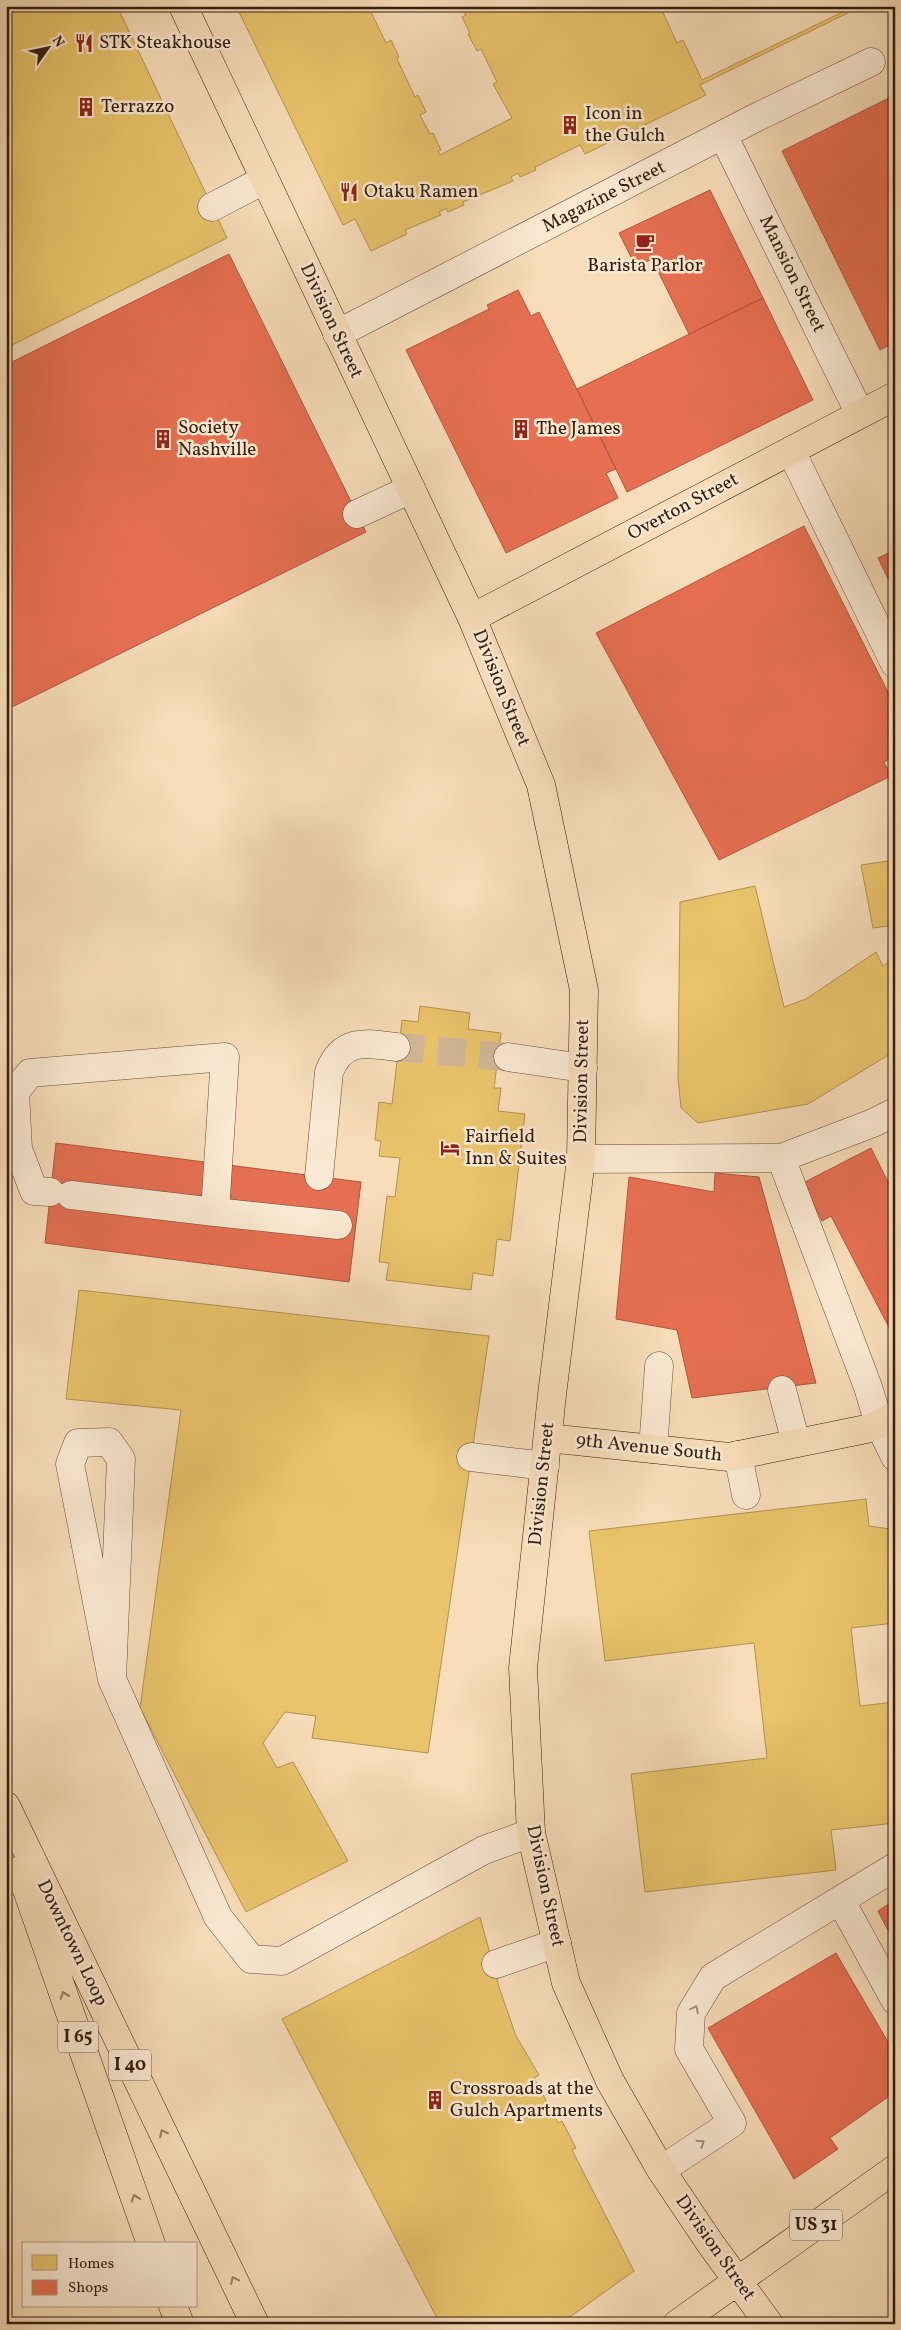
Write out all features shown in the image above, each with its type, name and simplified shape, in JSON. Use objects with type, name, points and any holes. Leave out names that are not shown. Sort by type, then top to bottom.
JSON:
[{"type":"main road","name":"Division Street","points":[[183,6],[472,618],[541,785],[584,990],[581,1159],[523,1668],[531,1833],[566,1983],[610,2081],[661,2170],[769,2324]]},
{"type":"main road","name":"Overton Street","points":[[472,618],[895,396]]},
{"type":"main road","name":"9th Avenue South","points":[[548,1438],[729,1457],[871,1428],[887,1420]]},
{"type":"main road","name":"Downtown Loop","points":[[6,1806],[255,2324]]},
{"type":"main road","name":"I 65","points":[[6,1830],[150,2242]]},
{"type":"main road","name":"US 31","points":[[677,2324],[895,2169]]},
{"type":"main road","points":[[174,2308],[180,2324]]},
{"type":"street","name":"Magazine Street","points":[[337,334],[723,135],[871,62]]},
{"type":"street","name":"Mansion Street","points":[[723,135],[860,414]]},
{"type":"street","points":[[212,207],[264,180]]},
{"type":"street","points":[[791,451],[895,664]]},
{"type":"street","points":[[357,514],[411,489]]},
{"type":"street","points":[[319,1176],[330,1072],[334,1058],[342,1051],[365,1043],[396,1047]]},
{"type":"street","points":[[215,1212],[225,1057],[30,1073],[15,1092],[18,1149],[34,1191],[215,1212],[338,1225]]},
{"type":"street","points":[[508,1057],[583,1068]]},
{"type":"street","points":[[581,1159],[781,1158],[873,1123],[895,1112]]},
{"type":"street","points":[[781,1158],[868,1387],[887,1420],[895,1457]]},
{"type":"street","points":[[653,1449],[659,1366]]},
{"type":"street","points":[[782,1390],[796,1443]]},
{"type":"street","points":[[112,1679],[121,1459],[108,1442],[78,1443],[70,1464],[112,1679],[218,1917],[251,1959],[282,1961],[484,1850],[531,1833]]},
{"type":"street","points":[[738,1455],[746,1495]]},
{"type":"street","points":[[471,1457],[545,1466]]},
{"type":"street","points":[[661,2170],[732,2123],[689,2049],[691,2014],[713,1976],[895,1867]]},
{"type":"street","points":[[841,1901],[895,2000]]},
{"type":"street","points":[[496,1964],[557,1943]]},
{"type":"building: Homes","name":"Terrazzo","points":[[6,6],[117,6],[227,238],[6,348]]},
{"type":"building: Homes","name":"Icon in the Gulch","points":[[236,6],[368,6],[386,43],[391,40],[399,57],[397,59],[415,97],[418,95],[426,112],[420,115],[430,134],[433,133],[441,150],[438,151],[440,155],[512,118],[493,84],[497,82],[481,49],[477,51],[468,34],[470,33],[462,17],[466,15],[462,8],[459,10],[458,6],[660,6],[677,43],[683,40],[702,80],[855,6],[867,6],[857,11],[856,9],[700,85],[706,95],[585,154],[580,145],[535,167],[536,170],[520,177],[518,173],[511,177],[513,181],[463,202],[464,205],[448,212],[446,208],[439,212],[441,215],[405,230],[407,234],[371,251],[355,219],[343,225]]},
{"type":"building: Homes","points":[[895,860],[895,949],[888,926],[873,928],[861,865]]},
{"type":"building: Homes","points":[[755,886],[784,1007],[806,999],[876,952],[883,966],[895,957],[895,1051],[808,1104],[698,1123],[681,1108],[678,1078],[680,902]]},
{"type":"building: Homes","name":"Fairfield Inn & Suites","points":[[420,1006],[470,1013],[468,1029],[501,1033],[494,1088],[501,1088],[498,1111],[525,1114],[510,1241],[497,1239],[493,1276],[473,1273],[471,1290],[386,1280],[389,1263],[379,1262],[387,1196],[395,1197],[400,1158],[379,1156],[381,1141],[375,1140],[379,1102],[392,1104],[402,1020],[418,1022]]},
{"type":"building: Homes","points":[[79,1290],[489,1336],[428,1753],[312,1738],[316,1716],[285,1712],[263,1743],[277,1768],[293,1762],[348,1861],[246,1912],[140,1708],[181,1410],[66,1399]]},
{"type":"building: Homes","points":[[866,1499],[869,1526],[890,1529],[895,1572],[895,1623],[851,1628],[860,1706],[895,1702],[895,1823],[831,1830],[836,1870],[645,1892],[631,1774],[767,1758],[754,1643],[605,1661],[589,1531]]},
{"type":"building: Homes","name":"Crossroads at the Gulch Apartments","points":[[480,1917],[499,1987],[516,2036],[539,2075],[534,2078],[558,2123],[562,2121],[576,2148],[572,2150],[634,2271],[560,2324],[440,2324],[282,2019]]},
{"type":"building: Shops","points":[[895,95],[895,342],[880,350],[782,151]]},
{"type":"building: Shops","points":[[710,190],[763,298],[689,334],[652,259],[636,267],[619,233]]},
{"type":"building: Shops","name":"Society Nashville","points":[[229,254],[366,532],[6,710],[6,365]]},
{"type":"building: Shops","name":"The James","points":[[518,290],[531,316],[539,312],[616,469],[606,473],[618,498],[506,553],[406,350],[489,309],[487,305]]},
{"type":"building: Shops","points":[[763,298],[813,400],[627,492],[577,389]]},
{"type":"building: Shops","points":[[804,526],[895,706],[895,757],[884,762],[891,776],[719,860],[596,633]]},
{"type":"building: Shops","points":[[895,550],[895,593],[878,558]]},
{"type":"building: Shops","points":[[56,1143],[361,1182],[349,1282],[45,1243]]},
{"type":"building: Shops","points":[[871,1148],[889,1184],[893,1182],[895,1186],[895,1339],[831,1216],[822,1221],[803,1183]]},
{"type":"building: Shops","points":[[715,1173],[759,1177],[816,1383],[692,1398],[677,1330],[616,1319],[629,1177],[714,1192]]},
{"type":"building: Shops","points":[[895,1900],[895,1944],[878,1911]]},
{"type":"building: Shops","points":[[836,1953],[895,2054],[895,2092],[830,2138],[838,2149],[794,2179],[708,2028]]},
{"type":"tunnel","points":[[396,1047],[508,1057]]},
{"type":"place","name":"STK Steakhouse","points":[[84,43]]},
{"type":"place","name":"Terrazzo","points":[[86,107]]},
{"type":"place","name":"Icon in the Gulch","points":[[570,125]]},
{"type":"place","name":"Otaku Ramen","points":[[349,192]]},
{"type":"place","name":"Barista Parlor","points":[[645,242]]},
{"type":"place","name":"The James","points":[[521,429]]},
{"type":"place","name":"Society Nashville","points":[[163,439]]},
{"type":"place","name":"Fairfield Inn & Suites","points":[[450,1148]]},
{"type":"place","name":"Crossroads at the Gulch Apartments","points":[[435,2100]]}]
